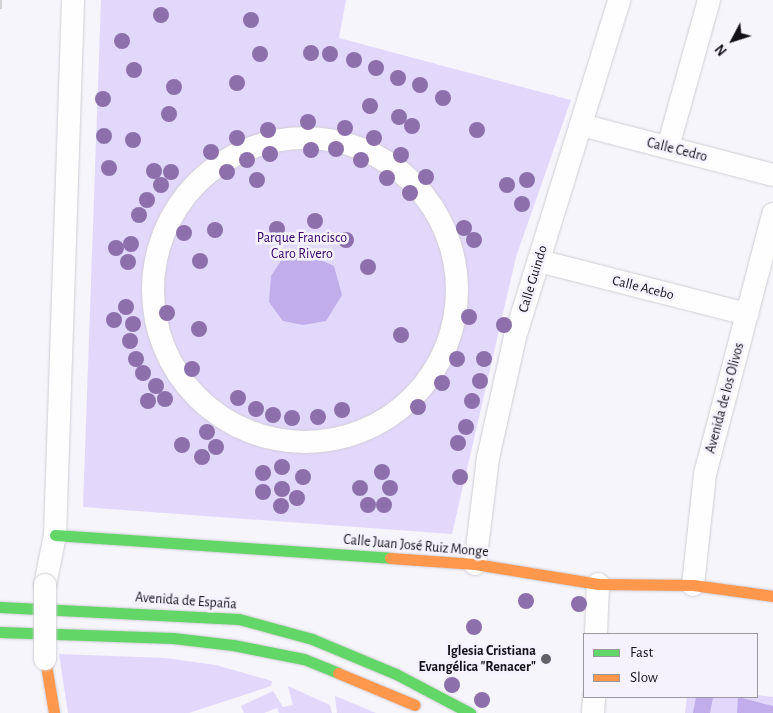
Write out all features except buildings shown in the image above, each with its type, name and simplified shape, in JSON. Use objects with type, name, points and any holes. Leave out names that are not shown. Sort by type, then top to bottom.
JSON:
[{"type":"main road","name":"Calle Juan José Ruiz Monge","points":[[55,535],[474,564],[598,584],[693,584],[773,596]]},
{"type":"main road","name":"Avenida de España","points":[[0,607],[239,619],[312,639],[396,674],[470,713]]},
{"type":"main road","points":[[0,632],[174,638],[233,645],[304,659],[387,691],[429,713]]},
{"type":"main road","points":[[45,659],[54,713]]},
{"type":"street","points":[[45,659],[45,585],[55,535],[73,0]]},
{"type":"street","name":"Calle Guindo","points":[[474,564],[488,458],[516,337],[619,0]]},
{"type":"street","points":[[668,147],[709,0]]},
{"type":"street","name":"Calle Cedro","points":[[581,125],[773,175]]},
{"type":"street","points":[[300,135],[340,141],[367,151],[394,167],[417,187],[448,236],[456,278],[460,308],[452,337],[437,368],[416,395],[363,429],[310,441],[279,440],[256,434],[215,414],[171,366],[159,335],[153,302],[153,269],[160,241],[172,213],[192,187],[243,150],[300,135]]},
{"type":"street","name":"Avenida de los Olivos","points":[[693,584],[705,474],[773,217]]},
{"type":"street","name":"Calle Acebo","points":[[539,261],[747,314]]},
{"type":"street","points":[[596,633],[598,584]]},
{"type":"street","points":[[593,713],[594,698]]},
{"type":"green space","name":"Parque Francisco Caro Rivero","points":[[101,0],[346,0],[339,38],[571,100],[516,257],[452,534],[83,507]]},
{"type":"green space","points":[[59,654],[165,658],[216,665],[272,681],[271,686],[189,713],[68,713]]},
{"type":"green space","points":[[288,686],[330,705],[332,713],[279,713],[277,708],[264,713],[244,713],[241,706],[273,691],[283,707],[293,705]]},
{"type":"green space","points":[[758,695],[773,697],[773,713],[685,713],[687,698],[758,698]]},
{"type":"green space","points":[[335,696],[376,713],[337,713]]},
{"type":"shaded area","points":[[310,255],[334,266],[342,295],[326,321],[303,325],[283,321],[269,302],[271,276],[284,256]]},
{"type":"shaded area","points":[[696,698],[713,698],[710,713],[693,713]]},
{"type":"shaded area","points":[[738,698],[773,706],[773,713],[737,713]]},
{"type":"railway","points":[[0,0],[0,9]]},
{"type":"traffic: fast","points":[[55,535],[390,558]]},
{"type":"traffic: fast","points":[[0,607],[239,619],[312,639],[396,674],[470,713]]},
{"type":"traffic: fast","points":[[0,632],[173,638],[233,645],[304,659],[338,673]]},
{"type":"traffic: slow","points":[[390,558],[475,564],[598,584],[693,585],[773,596]]},
{"type":"traffic: slow","points":[[45,659],[54,713]]},
{"type":"traffic: slow","points":[[338,673],[415,705]]},
{"type":"place","name":"Iglesia Cristiana Evangélica \"Renacer\"","points":[[546,659]]}]
